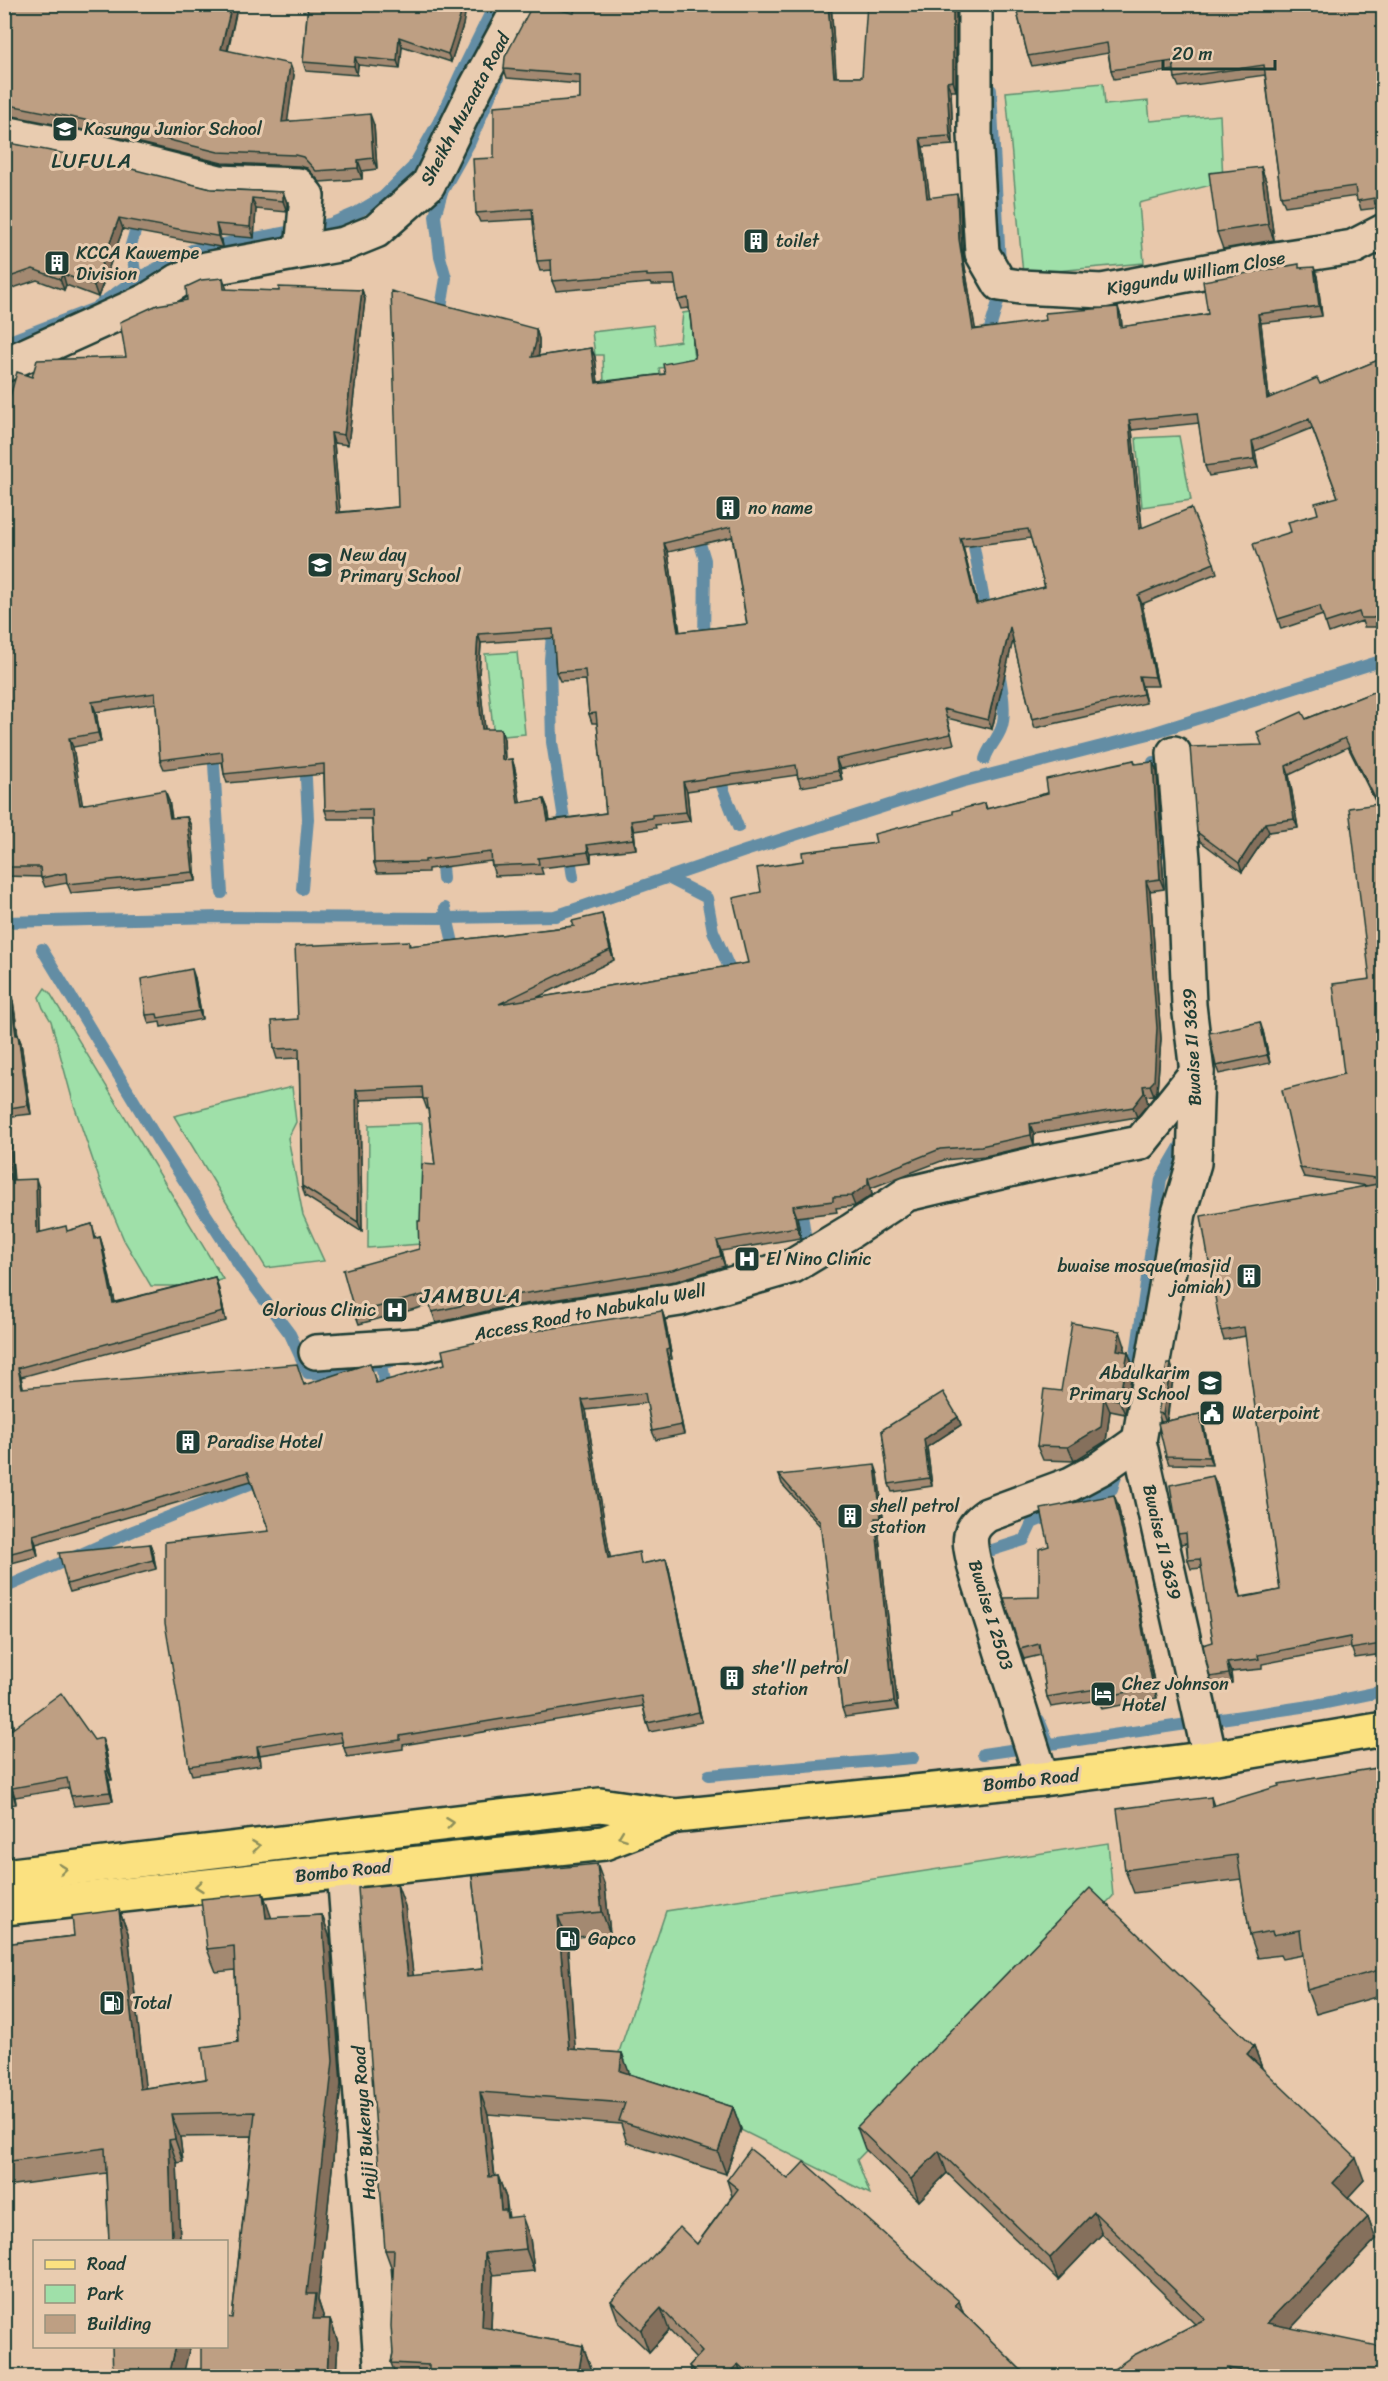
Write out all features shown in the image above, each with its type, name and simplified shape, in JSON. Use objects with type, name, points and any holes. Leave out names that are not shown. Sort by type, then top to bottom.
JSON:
[{"type":"main road","name":"Bombo Road","points":[[4,1876],[600,1805],[676,1816],[1042,1779],[1210,1758],[1383,1729]]},
{"type":"main road","name":"Bombo Road","points":[[4,1908],[604,1843],[676,1816]]},
{"type":"street","name":"Sheikh Muzaata Road","points":[[4,365],[148,300],[178,280],[206,269],[344,244],[376,231],[428,185],[476,87],[521,4]]},
{"type":"street","name":"Kiggundu William Close","points":[[975,4],[975,135],[982,253],[1000,284],[1102,291],[1250,263],[1353,247],[1383,231]]},
{"type":"street","points":[[4,133],[100,152],[219,182],[298,185],[307,196],[302,250]]},
{"type":"street","name":"Bwaise II 3639","points":[[1174,753],[1183,859],[1189,1005],[1197,1072],[1194,1163],[1179,1213],[1139,1441],[1210,1758]]},
{"type":"street","name":"Access Road to Nabukalu Well","points":[[316,1352],[421,1345],[503,1327],[680,1299],[793,1266],[906,1194],[1030,1165],[1140,1143],[1197,1072]]},
{"type":"street","name":"Bwaise I 2503","points":[[1042,1779],[975,1568],[970,1540],[972,1529],[976,1522],[987,1515],[1071,1484],[1101,1468],[1139,1441]]},
{"type":"street","name":"Hajji Bukenya Road","points":[[344,1870],[382,2376]]},
{"type":"green space","points":[[1103,83],[1105,105],[1148,101],[1150,121],[1220,115],[1223,182],[1139,203],[1144,263],[1023,274],[1006,92]]},
{"type":"green space","points":[[720,307],[734,334],[692,343],[695,365],[659,368],[664,395],[604,385],[603,355],[595,355],[592,332],[653,325],[656,345],[680,341],[683,313]]},
{"type":"green space","points":[[1179,436],[1191,500],[1142,507],[1136,438]]},
{"type":"green space","points":[[517,652],[525,734],[494,737],[485,654]]},
{"type":"green space","points":[[45,988],[223,1279],[202,1286],[151,1286],[124,1240],[103,1190],[73,1102],[51,1021],[39,997]]},
{"type":"green space","points":[[292,1087],[296,1122],[288,1138],[303,1215],[324,1261],[266,1268],[174,1116]]},
{"type":"green space","points":[[422,1123],[421,1244],[368,1248],[369,1125]]},
{"type":"green space","points":[[1108,1843],[1113,1896],[857,2160],[870,2194],[614,2067],[666,1911]]},
{"type":"building","points":[[4,4],[232,4],[221,49],[290,64],[282,122],[370,114],[373,158],[358,160],[358,168],[316,171],[303,157],[295,155],[218,152],[100,123],[4,104]]},
{"type":"building","points":[[308,4],[462,4],[448,54],[399,37],[397,61],[355,57],[354,66],[303,62]]},
{"type":"building","points":[[533,4],[574,13],[576,4],[828,4],[834,77],[862,77],[867,4],[953,4],[953,81],[947,82],[950,136],[920,138],[927,198],[957,194],[959,239],[973,330],[1046,320],[1045,313],[1118,307],[1120,327],[1208,314],[1203,281],[1299,264],[1299,268],[1314,267],[1319,306],[1258,314],[1267,399],[1317,378],[1320,384],[1383,358],[1383,491],[1378,493],[1383,508],[1383,614],[1373,618],[1361,618],[1359,612],[1325,623],[1320,606],[1278,619],[1253,544],[1291,532],[1288,522],[1318,514],[1315,503],[1338,497],[1309,419],[1252,441],[1254,459],[1205,466],[1197,413],[1129,420],[1139,529],[1191,508],[1214,563],[1138,595],[1155,677],[1139,676],[1143,694],[1032,719],[1010,627],[988,720],[944,709],[951,734],[836,759],[838,771],[798,778],[796,765],[683,782],[686,812],[652,815],[652,818],[631,821],[633,839],[587,845],[588,852],[538,858],[539,864],[492,866],[491,852],[425,860],[425,862],[374,863],[372,809],[325,810],[324,764],[224,774],[222,752],[160,760],[155,693],[92,702],[98,733],[69,738],[80,805],[165,790],[170,818],[187,817],[193,872],[67,884],[66,873],[41,878],[40,867],[4,867],[4,399],[9,400],[17,372],[32,377],[37,360],[126,357],[120,322],[157,305],[187,300],[186,287],[201,280],[223,278],[224,289],[279,291],[279,287],[362,290],[344,435],[331,433],[337,513],[398,507],[391,291],[536,329],[536,342],[532,357],[591,348],[596,383],[665,374],[663,364],[695,358],[688,298],[678,300],[674,275],[647,276],[647,274],[552,281],[551,260],[537,261],[532,209],[476,213],[473,159],[494,158],[494,106],[580,99],[580,75],[504,69],[505,57]],"holes":[[[731,527],[747,624],[678,632],[664,543]],[[1028,529],[1045,587],[976,604],[960,538]],[[553,629],[556,672],[585,670],[589,714],[596,713],[606,813],[548,821],[544,799],[518,803],[512,759],[502,760],[501,729],[482,729],[476,665],[478,634]]]},
{"type":"building","points":[[1015,4],[1383,4],[1383,203],[1375,204],[1374,198],[1357,201],[1355,186],[1281,196],[1264,65],[1175,78],[1173,61],[1111,70],[1107,43],[1028,56]]},
{"type":"building","points":[[4,142],[92,159],[211,189],[283,192],[283,201],[252,198],[250,227],[216,224],[218,236],[119,218],[94,286],[63,274],[60,279],[33,269],[4,279]]},
{"type":"building","points":[[1261,167],[1268,224],[1217,232],[1209,173]]},
{"type":"building","points":[[1383,240],[1383,272],[1380,243]]},
{"type":"building","points":[[1383,688],[1383,1179],[1300,1168],[1282,1090],[1344,1074],[1333,984],[1370,979],[1349,808],[1378,804],[1345,738],[1286,766],[1294,819],[1265,823],[1239,863],[1197,832],[1190,747],[1262,745],[1257,732],[1302,712],[1306,719]]},
{"type":"building","points":[[1134,760],[1135,764],[1153,762],[1160,879],[1146,881],[1157,1028],[1154,1081],[1150,1085],[1143,1086],[1144,1093],[1133,1107],[1030,1124],[1031,1135],[981,1146],[940,1149],[868,1178],[868,1184],[851,1196],[833,1197],[833,1201],[793,1206],[797,1227],[717,1241],[721,1256],[672,1270],[496,1298],[432,1312],[427,1294],[355,1313],[343,1270],[419,1249],[418,1221],[420,1221],[422,1164],[435,1165],[427,1099],[423,1099],[422,1087],[356,1090],[358,1222],[302,1186],[299,1048],[274,1049],[272,1021],[298,1019],[295,946],[409,941],[409,946],[574,926],[572,921],[602,914],[610,950],[499,1004],[748,963],[733,898],[761,892],[757,868],[803,861],[802,852],[876,843],[874,834],[953,814],[953,811],[985,803],[986,809],[1048,793],[1046,779]]},
{"type":"building","points":[[192,969],[199,1011],[158,1018],[157,1014],[146,1015],[141,979]]},
{"type":"building","points":[[4,984],[6,993],[10,993],[28,1105],[4,1109]]},
{"type":"building","points":[[1260,1022],[1267,1055],[1216,1066],[1209,1033]]},
{"type":"building","points":[[4,1126],[6,1126],[11,1180],[36,1179],[37,1233],[66,1226],[67,1231],[92,1224],[95,1239],[100,1237],[113,1303],[215,1277],[223,1312],[18,1368],[22,1388],[297,1364],[304,1385],[370,1363],[376,1383],[445,1364],[442,1350],[503,1336],[662,1311],[669,1349],[666,1350],[681,1425],[652,1431],[645,1393],[582,1400],[608,1558],[639,1552],[641,1564],[666,1559],[699,1712],[647,1723],[641,1696],[400,1736],[400,1740],[344,1748],[340,1732],[257,1746],[258,1756],[189,1766],[165,1623],[165,1542],[269,1531],[248,1472],[33,1535],[35,1547],[4,1555]]},
{"type":"building","points":[[1383,1183],[1383,1650],[1381,1644],[1351,1649],[1350,1637],[1258,1655],[1259,1659],[1227,1663],[1229,1674],[1210,1677],[1203,1645],[1213,1642],[1200,1559],[1188,1560],[1186,1533],[1178,1534],[1170,1485],[1213,1476],[1240,1598],[1280,1590],[1244,1327],[1221,1331],[1201,1216]]},
{"type":"building","points":[[1072,1323],[1120,1331],[1117,1350],[1128,1352],[1119,1400],[1104,1397],[1101,1427],[1068,1447],[1037,1446],[1044,1389],[1061,1391]]},
{"type":"building","points":[[1167,1364],[1171,1364],[1163,1414],[1158,1413]]},
{"type":"building","points":[[943,1392],[958,1417],[924,1439],[929,1478],[889,1484],[882,1430]]},
{"type":"building","points":[[1200,1414],[1209,1457],[1166,1456],[1158,1423]]},
{"type":"building","points":[[875,1465],[881,1518],[875,1518],[894,1702],[842,1708],[820,1522],[779,1475]]},
{"type":"building","points":[[1114,1495],[1136,1594],[1153,1687],[1098,1698],[1096,1689],[1047,1697],[1039,1644],[1020,1649],[1004,1598],[1039,1597],[1039,1549],[1049,1546],[1041,1509]]},
{"type":"building","points":[[150,1544],[153,1560],[67,1584],[59,1553]]},
{"type":"building","points":[[4,1678],[11,1730],[61,1693],[94,1740],[102,1738],[110,1792],[71,1796],[67,1778],[12,1788],[13,1795],[4,1796]]},
{"type":"building","points":[[1383,1767],[1383,1969],[1307,1990],[1300,1930],[1273,1935],[1272,1931],[1250,1935],[1237,1855],[1125,1870],[1117,1809],[1211,1797],[1212,1806],[1279,1786],[1279,1784]]},
{"type":"building","points":[[597,1864],[602,1912],[558,1916],[569,2049],[622,2053],[620,2071],[733,2107],[718,2152],[619,2121],[625,2103],[480,2092],[489,2177],[498,2176],[501,2210],[506,2210],[507,2218],[522,2216],[526,2249],[485,2253],[482,2327],[583,2346],[578,2376],[429,2376],[429,2365],[391,2363],[394,2250],[385,2250],[358,1888],[397,1884],[408,1976],[483,1969],[472,1876]]},
{"type":"building","points":[[1090,1888],[1254,2046],[1247,2054],[1356,2158],[1333,2183],[1368,2217],[1267,2323],[1383,2347],[1382,2376],[1273,2376],[1228,2368],[1233,2376],[1104,2376],[1134,2355],[1205,2319],[1094,2212],[1050,2258],[939,2151],[911,2179],[857,2127]]},
{"type":"building","points":[[263,1893],[266,1918],[322,1915],[333,2061],[307,2294],[316,2294],[313,2319],[330,2319],[327,2376],[201,2376],[201,2348],[228,2348],[228,2317],[232,2318],[255,2112],[171,2114],[175,2139],[169,2140],[172,2240],[109,2240],[105,2148],[4,2162],[4,1944],[74,1936],[72,1916],[119,1910],[140,2089],[206,2079],[202,2047],[238,2042],[234,1946],[207,1949],[201,1899]]},
{"type":"building","points":[[750,2149],[788,2179],[804,2162],[959,2301],[955,2305],[1027,2376],[751,2376],[738,2364],[726,2376],[700,2376],[689,2366],[702,2352],[661,2308],[641,2330],[611,2301],[680,2227],[697,2244],[738,2189],[727,2180]]},
{"type":"building","points":[[112,2348],[176,2348],[169,2376],[113,2376]]},
{"type":"waterway","points":[[136,279],[192,250],[330,224],[356,213],[383,197],[413,167],[438,123],[495,4]]},
{"type":"waterway","points":[[439,320],[446,278],[440,257],[435,216],[442,192],[470,142],[498,78]]},
{"type":"waterway","points":[[991,90],[1000,265]]},
{"type":"waterway","points":[[4,343],[95,308],[136,279],[131,245],[140,215]]},
{"type":"waterway","points":[[986,342],[1001,292]]},
{"type":"waterway","points":[[971,531],[987,617]]},
{"type":"waterway","points":[[698,537],[705,560],[704,646]]},
{"type":"waterway","points":[[553,622],[550,660],[552,742],[573,877]]},
{"type":"waterway","points":[[4,922],[220,917],[555,916],[745,851],[961,782],[1149,734],[1384,660]]},
{"type":"waterway","points":[[985,759],[1003,723],[999,672]]},
{"type":"waterway","points":[[213,748],[222,893]]},
{"type":"waterway","points":[[302,889],[308,819],[305,759]]},
{"type":"waterway","points":[[1153,762],[1166,852]]},
{"type":"waterway","points":[[717,773],[738,827]]},
{"type":"waterway","points":[[441,852],[443,879]]},
{"type":"waterway","points":[[668,878],[707,898],[713,931],[735,981]]},
{"type":"waterway","points":[[445,908],[456,956]]},
{"type":"waterway","points":[[42,949],[159,1142],[242,1270],[290,1334],[308,1373],[326,1374],[392,1361]]},
{"type":"waterway","points":[[1129,1404],[1161,1179],[1182,1143],[1183,1135]]},
{"type":"waterway","points":[[800,1200],[806,1241]]},
{"type":"waterway","points":[[381,1364],[386,1395]]},
{"type":"waterway","points":[[986,1562],[983,1553],[1024,1540],[1032,1523],[1112,1489],[1120,1462]]},
{"type":"waterway","points":[[4,1588],[133,1531],[265,1478]]},
{"type":"waterway","points":[[983,1754],[1316,1705],[1384,1691]]},
{"type":"waterway","points":[[1039,1720],[1049,1744]]},
{"type":"waterway","points":[[709,1775],[913,1758]]},
{"type":"place","name":"Kasungu Junior School","points":[[65,129]]},
{"type":"place","name":"toilet","points":[[756,241]]},
{"type":"place","name":"KCCA Kawempe Division","points":[[57,263]]},
{"type":"place","name":"no name","points":[[728,508]]},
{"type":"place","name":"New day Primary School","points":[[320,565]]},
{"type":"place","name":"El Nino Clinic","points":[[747,1259]]},
{"type":"place","name":"bwaise mosque(masjid jamiah)","points":[[1249,1276]]},
{"type":"place","name":"Glorious Clinic","points":[[395,1310]]},
{"type":"place","name":"Abdulkarim Primary School","points":[[1210,1383]]},
{"type":"place","name":"Waterpoint","points":[[1212,1413]]},
{"type":"place","name":"Paradise Hotel","points":[[188,1442]]},
{"type":"place","name":"shell petrol station","points":[[850,1516]]},
{"type":"place","name":"she'll petrol station","points":[[732,1678]]},
{"type":"place","name":"Chez Johnson Hotel","points":[[1103,1694]]},
{"type":"place","name":"Gapco","points":[[568,1939]]},
{"type":"place","name":"Total","points":[[112,2003]]},
{"type":"district","name":"LUFULA","points":[[92,161]]},
{"type":"district","name":"JAMBULA","points":[[471,1296]]}]
